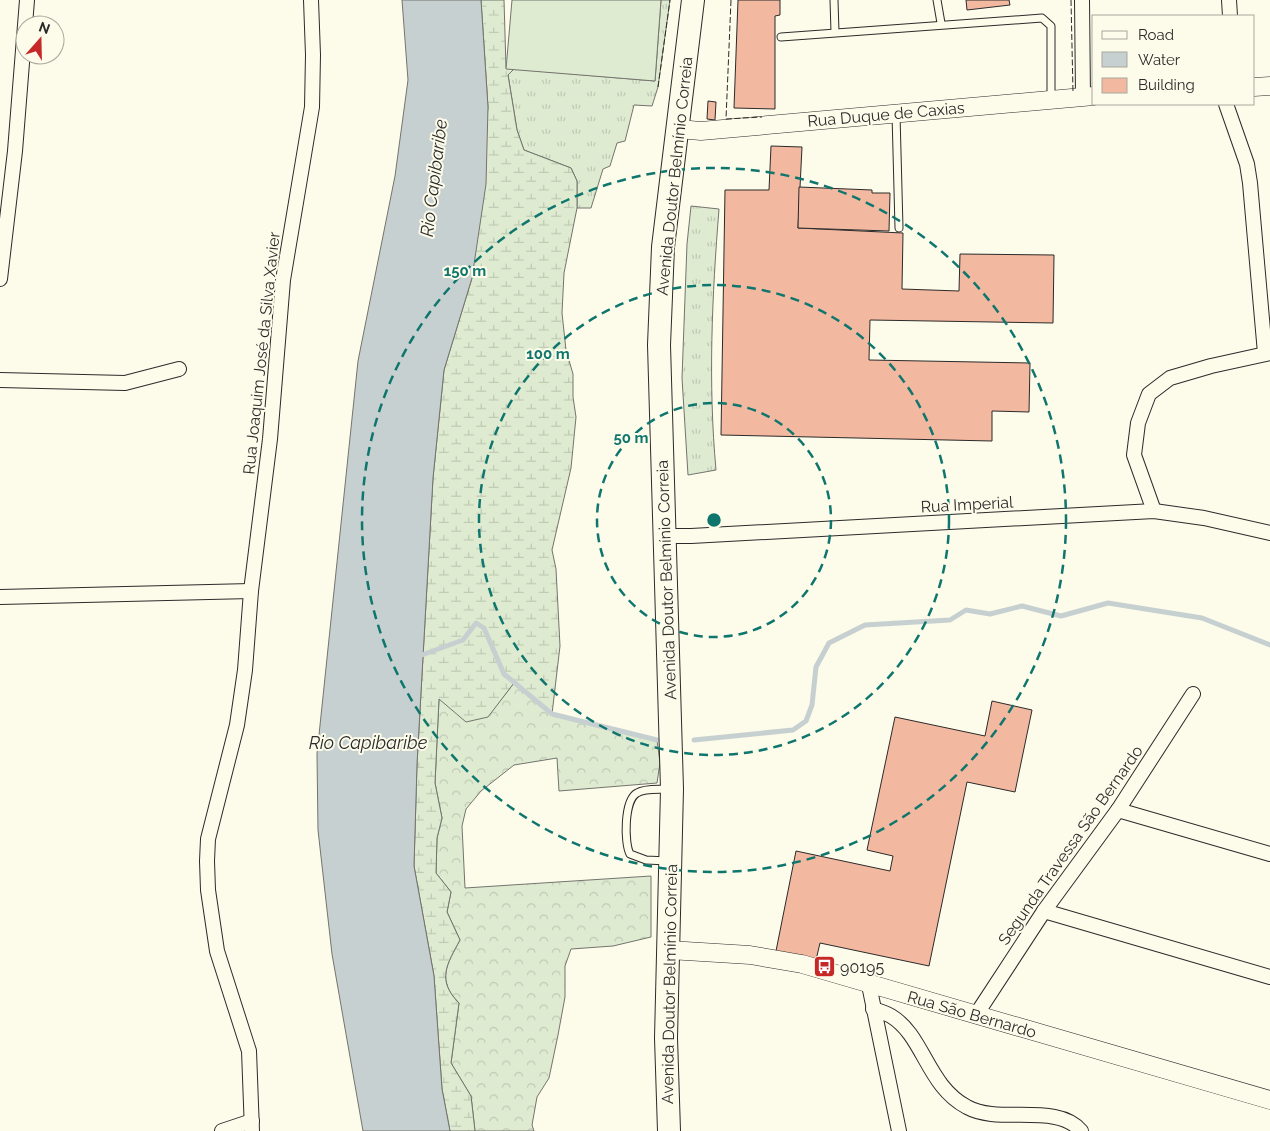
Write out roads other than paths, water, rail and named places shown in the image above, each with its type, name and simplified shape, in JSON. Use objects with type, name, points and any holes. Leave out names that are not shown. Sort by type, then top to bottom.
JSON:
[{"type":"main road","name":"Avenida Doutor Belmínio Correia","points":[[669,1131],[666,1038],[672,789],[659,354],[661,288],[693,0]]},
{"type":"street","points":[[0,279],[15,150],[26,0]]},
{"type":"street","name":"Rua Joaquim José da Silva Xavier","points":[[252,1126],[249,1051],[217,951],[208,890],[208,839],[238,725],[245,670],[251,591],[270,439],[283,280],[312,106],[314,55],[311,0]]},
{"type":"street","points":[[1082,0],[1089,96]]},
{"type":"street","points":[[1230,0],[1230,15]]},
{"type":"street","points":[[1255,87],[1270,86]]},
{"type":"street","name":"Rua Duque de Caxias","points":[[678,130],[701,131],[1089,96]]},
{"type":"street","points":[[1154,511],[1134,455],[1138,423],[1150,394],[1170,378],[1267,353],[1247,164],[1226,105]]},
{"type":"street","points":[[0,380],[124,383],[179,369]]},
{"type":"street","name":"Rua Imperial","points":[[664,536],[1154,511],[1204,518],[1270,533]]},
{"type":"street","points":[[0,597],[251,591]]},
{"type":"street","name":"Segunda Travessa São Bernardo","points":[[976,1015],[1044,911],[1118,810],[1193,694]]},
{"type":"street","points":[[1118,810],[1270,854]]},
{"type":"street","points":[[1044,911],[1270,977]]},
{"type":"street","name":"Rua São Bernardo","points":[[669,950],[750,955],[802,964],[868,985],[1270,1100]]},
{"type":"street","points":[[868,985],[899,1131]]},
{"type":"street","points":[[873,1009],[892,1016],[902,1027],[943,1089],[968,1108],[996,1115],[1059,1118],[1074,1124],[1081,1131]]},
{"type":"street","points":[[222,1131],[252,1126]]},
{"type":"lane","points":[[834,0],[835,32]]},
{"type":"lane","points":[[937,0],[941,23]]},
{"type":"lane","points":[[781,37],[941,23],[1042,18],[1048,21],[1051,26],[1051,100]]},
{"type":"lane","points":[[896,113],[899,228]]},
{"type":"lane","points":[[670,861],[638,858],[630,854],[627,848],[627,837],[628,807],[631,798],[637,793],[672,789]]},
{"type":"water","name":"Rio Capibaribe","points":[[402,0],[481,0],[488,107],[486,184],[472,278],[444,370],[433,478],[417,764],[414,866],[434,976],[442,1089],[450,1131],[363,1131],[332,954],[318,830],[317,754],[358,361],[395,176],[408,80]]},
{"type":"waterway","points":[[694,740],[793,730],[806,721],[812,705],[816,667],[829,643],[865,625],[950,620],[966,610],[990,614],[1022,606],[1061,616],[1108,603],[1202,618],[1270,645]]},
{"type":"waterway","points":[[419,656],[463,640],[476,623],[484,628],[504,674],[552,714],[657,740]]},
{"type":"place","name":"90195","points":[[824,967]]}]
